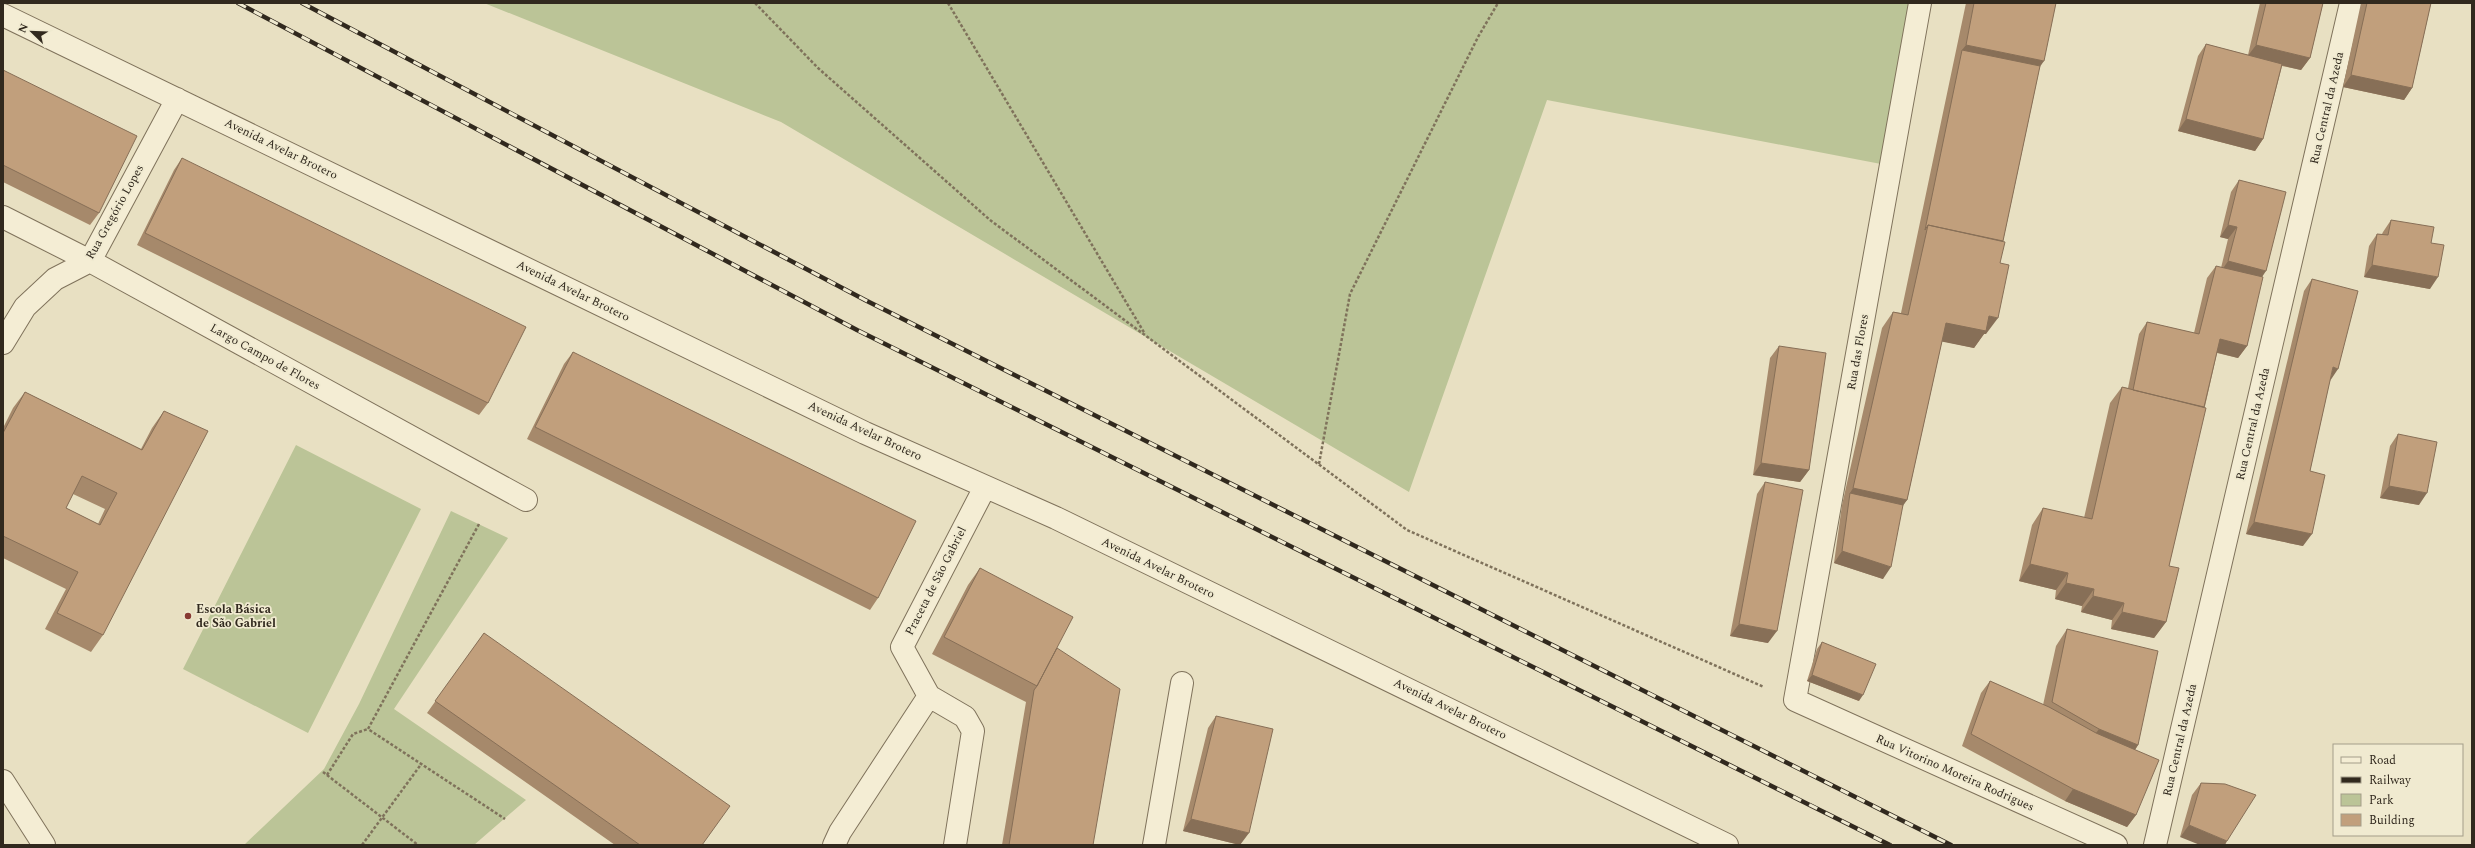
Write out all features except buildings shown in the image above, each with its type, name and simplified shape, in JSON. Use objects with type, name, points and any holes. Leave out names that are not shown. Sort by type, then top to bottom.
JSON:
[{"type":"street","name":"Rua das Flores","points":[[1795,700],[1920,3]]},
{"type":"street","name":"Rua Central da Azeda","points":[[2155,845],[2351,3]]},
{"type":"street","name":"Avenida Avelar Brotero","points":[[3,15],[865,432],[1063,522],[1727,845]]},
{"type":"street","name":"Rua Gregório Lopes","points":[[3,343],[25,307],[55,279],[90,260],[176,99]]},
{"type":"street","name":"Largo Campo de Flores","points":[[3,217],[90,260],[526,500]]},
{"type":"street","name":"Praceta de São Gabriel","points":[[929,696],[902,647],[985,487]]},
{"type":"street","points":[[1154,845],[1182,683]]},
{"type":"street","points":[[834,845],[840,832],[929,696],[965,717],[973,731],[955,845]]},
{"type":"street","name":"Rua Vitorino Moreira Rodrigues","points":[[1795,700],[2116,845]]},
{"type":"street","points":[[3,781],[44,845]]},
{"type":"path","points":[[755,3],[818,68],[990,220],[1407,530],[1795,700]]},
{"type":"path","points":[[948,3],[1146,336]]},
{"type":"path","points":[[1319,464],[1350,294],[1478,37],[1498,3]]},
{"type":"path","points":[[327,775],[353,734],[368,729],[479,524]]},
{"type":"path","points":[[368,729],[422,763],[505,819]]},
{"type":"path","points":[[362,845],[422,763]]},
{"type":"path","points":[[323,772],[418,845]]},
{"type":"green space","points":[[484,3],[1910,3],[1881,164],[1547,100],[1409,492],[781,122]]},
{"type":"green space","points":[[296,445],[421,509],[308,733],[183,669]]},
{"type":"green space","points":[[451,511],[508,538],[394,709],[526,800],[474,845],[244,845],[324,769],[359,704]]},
{"type":"railway","points":[[238,3],[857,330],[1890,845]]},
{"type":"railway","points":[[302,3],[865,300],[1951,845]]},
{"type":"place","name":"Escola Básica de São Gabriel","points":[[188,616]]}]
